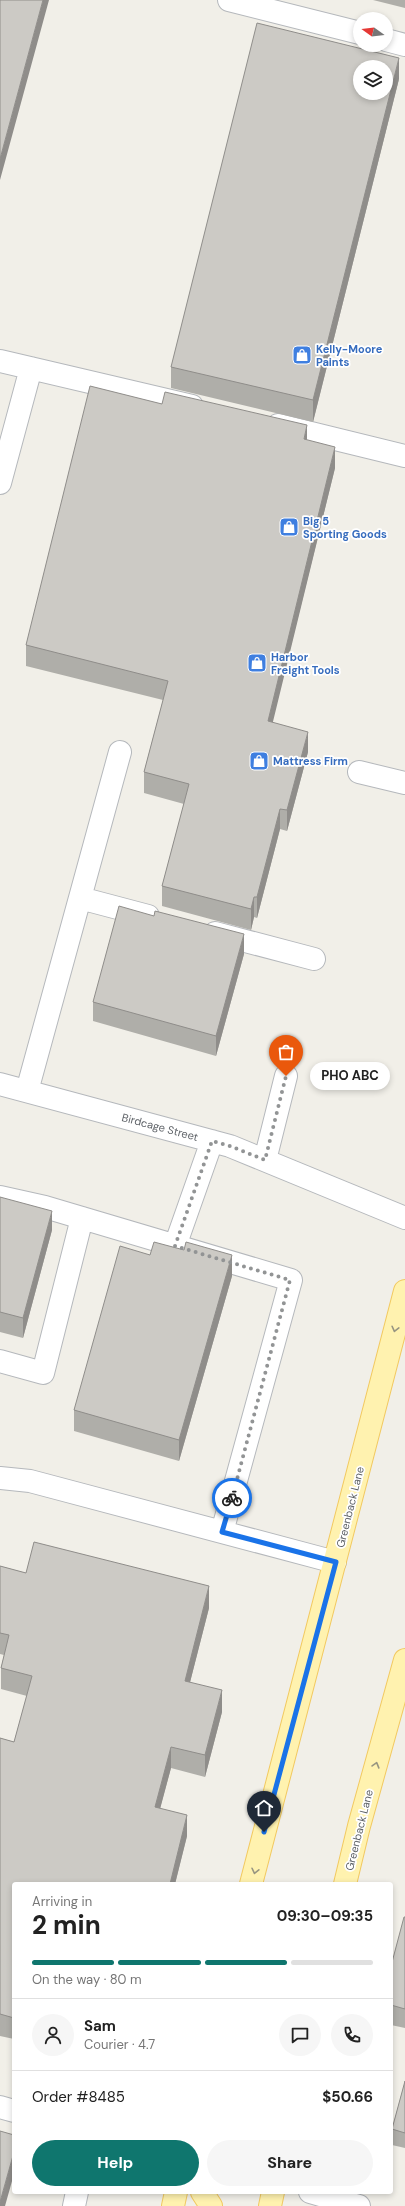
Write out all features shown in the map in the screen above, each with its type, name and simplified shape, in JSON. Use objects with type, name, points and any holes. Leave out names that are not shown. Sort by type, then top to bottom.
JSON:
[{"type":"main road","name":"Greenback Lane","points":[[252,1882],[270,1806],[336,1562],[405,1292]]},
{"type":"main road","name":"Greenback Lane","points":[[345,1882],[359,1826],[405,1660]]},
{"type":"main road","points":[[173,2206],[176,2194]]},
{"type":"main road","points":[[203,2194],[211,2206]]},
{"type":"main road","points":[[270,2206],[273,2194]]},
{"type":"street","points":[[229,0],[353,31]]},
{"type":"street","points":[[393,41],[405,44]]},
{"type":"street","points":[[0,361],[214,411]]},
{"type":"street","points":[[0,483],[31,368]]},
{"type":"street","points":[[260,422],[405,456]]},
{"type":"street","points":[[27,1091],[120,752]]},
{"type":"street","points":[[359,772],[405,783]]},
{"type":"street","points":[[80,898],[170,921]]},
{"type":"street","points":[[193,927],[314,959]]},
{"type":"street","points":[[265,1160],[286,1076]]},
{"type":"street","name":"Birdcage Street","points":[[0,1084],[230,1146],[405,1218]]},
{"type":"street","points":[[175,1246],[212,1141]]},
{"type":"street","points":[[0,1197],[82,1218],[290,1280],[222,1532]]},
{"type":"street","points":[[0,1361],[43,1373],[82,1218]]},
{"type":"street","points":[[0,1478],[30,1481],[336,1562]]},
{"type":"street","points":[[0,2107],[12,2110]]},
{"type":"street","points":[[74,2206],[77,2194]]},
{"type":"street","points":[[317,2194],[359,2206]]},
{"type":"building","points":[[0,0],[43,0],[0,159]]},
{"type":"building","points":[[257,23],[353,47],[353,52],[375,52],[399,58],[393,82],[393,60],[353,60],[353,100],[388,100],[313,400],[171,367]]},
{"type":"building","points":[[90,386],[162,404],[165,392],[307,425],[304,439],[335,447],[268,721],[308,732],[287,810],[280,809],[257,897],[254,897],[251,909],[162,886],[189,784],[144,772],[168,681],[26,645]]},
{"type":"building","points":[[119,906],[154,916],[155,911],[244,934],[216,1036],[93,1002]]},
{"type":"building","points":[[0,1197],[52,1211],[23,1318],[0,1312]]},
{"type":"building","points":[[154,1242],[184,1250],[186,1242],[232,1255],[179,1440],[74,1410],[120,1246],[150,1255]]},
{"type":"building","points":[[34,1542],[209,1586],[185,1681],[222,1690],[205,1755],[171,1747],[155,1807],[187,1815],[170,1882],[12,1882],[12,2017],[0,2014],[0,1738],[14,1742],[32,1676],[1,1668],[9,1635],[0,1633],[0,1566],[26,1573]]},
{"type":"building","points":[[405,1917],[405,2009],[393,2006],[393,1958]]},
{"type":"building","points":[[405,2081],[405,2133],[393,2129]]},
{"type":"building","points":[[0,2131],[12,2134],[12,2159],[0,2202]]},
{"type":"way so far","points":[[232,1498],[290,1280],[175,1246],[212,1141],[230,1146],[265,1160],[286,1076]]},
{"type":"place","name":"Kelly-Moore Paints","points":[[302,355]]},
{"type":"place","name":"Big 5 Sporting Goods","points":[[289,527]]},
{"type":"place","name":"Harbor Freight Tools","points":[[257,663]]},
{"type":"place","name":"Mattress Firm","points":[[259,761]]},
{"type":"place","name":"PHO ABC","points":[[286,1076]]},
{"type":"route","points":[[232,1498],[222,1532],[336,1562],[264,1832]]}]
